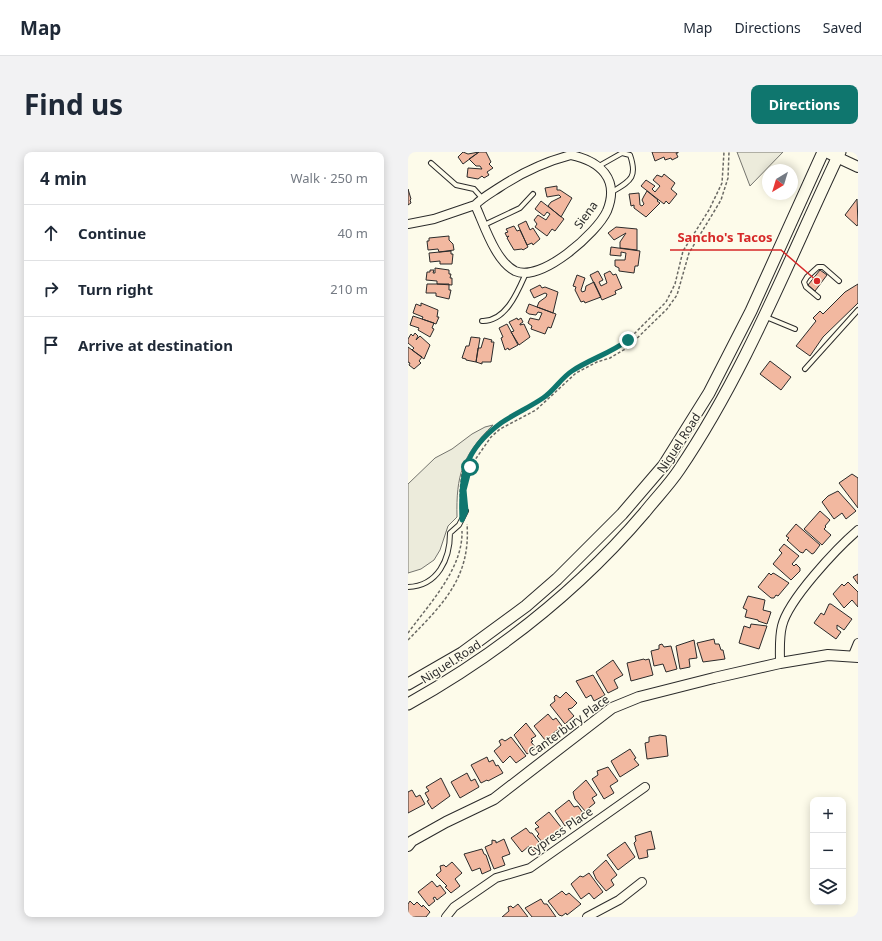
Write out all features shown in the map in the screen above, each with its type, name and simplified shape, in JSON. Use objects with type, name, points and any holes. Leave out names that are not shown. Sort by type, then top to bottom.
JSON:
[{"type":"main road","name":"Niguel Road","points":[[408,684],[462,653],[526,606],[557,579],[622,514],[664,464],[709,393],[751,311],[824,152]]},
{"type":"main road","name":"Niguel Road","points":[[408,704],[471,667],[533,622],[564,595],[629,530],[678,471],[724,398],[766,317],[839,155]]},
{"type":"main road","points":[[751,311],[766,317]]},
{"type":"street","points":[[824,152],[839,155],[858,167]]},
{"type":"street","points":[[408,224],[434,219],[475,204],[482,198],[521,174],[555,159],[570,155],[586,158],[599,166]]},
{"type":"street","name":"Siena","points":[[526,273],[543,270],[561,259],[588,235],[606,212],[611,192],[608,178],[599,166]]},
{"type":"street","points":[[475,204],[497,254],[507,265],[516,271],[526,273]]},
{"type":"street","points":[[780,664],[779,646],[782,626],[794,600],[846,540],[858,530]]},
{"type":"street","points":[[855,656],[858,643]]},
{"type":"street","name":"Canterbury Place","points":[[408,846],[412,841],[439,826],[494,799],[612,708],[639,697],[714,678],[828,655],[855,656]]},
{"type":"street","name":"Cypress Place","points":[[446,917],[454,907],[496,878],[530,868],[646,786]]},
{"type":"street","points":[[587,917],[619,900],[642,882]]},
{"type":"lane","points":[[599,166],[622,153],[630,155],[634,167],[633,176],[626,184],[611,192]]},
{"type":"lane","points":[[431,163],[456,185],[474,189],[482,198]]},
{"type":"lane","points":[[484,225],[520,208],[533,194]]},
{"type":"lane","points":[[818,296],[806,287],[804,282],[807,277],[818,267],[823,267],[839,281]]},
{"type":"lane","points":[[482,321],[488,321],[501,314],[511,303],[526,273]]},
{"type":"lane","points":[[805,370],[858,310]]},
{"type":"lane","points":[[766,317],[795,329]]},
{"type":"lane","points":[[408,587],[415,587],[433,580],[446,562],[450,548],[450,533],[459,525],[466,511]]},
{"type":"path","points":[[408,633],[451,572],[462,545],[460,491],[462,473],[469,458],[491,431],[501,423],[544,398],[570,372],[619,347],[641,329],[666,302],[676,284],[683,251],[709,210],[722,184],[724,152]]},
{"type":"path","points":[[408,640],[453,590],[467,546],[464,490],[470,467],[491,437],[500,429],[536,410],[576,373],[596,362],[610,358],[627,348],[667,310],[677,295],[689,253],[721,200],[728,178],[729,152]]},
{"type":"shaded area","points":[[737,152],[783,152],[771,164],[762,164],[762,174],[750,186]]},
{"type":"shaded area","points":[[493,425],[474,446],[463,467],[458,490],[457,517],[448,526],[440,550],[434,560],[421,569],[408,573],[408,484],[435,458],[452,449],[472,434],[485,427]]},
{"type":"building","points":[[463,152],[468,154],[479,152],[463,164],[458,157]]},
{"type":"building","points":[[479,152],[486,152],[491,162],[489,164],[493,168],[487,172],[489,175],[484,178],[482,176],[478,179],[467,177],[468,168],[482,169],[480,166],[476,166],[469,159]]},
{"type":"building","points":[[652,152],[678,152],[676,153],[678,157],[672,160],[671,158],[665,160],[664,157],[655,161]]},
{"type":"building","points":[[664,174],[675,183],[671,189],[677,194],[669,204],[666,201],[664,204],[641,186],[646,180],[655,186],[652,189],[655,192],[660,186],[653,180],[657,175],[662,177]]},
{"type":"building","points":[[557,186],[557,190],[560,190],[572,198],[561,217],[548,206],[551,202],[561,197],[559,195],[547,197],[545,188]]},
{"type":"building","points":[[408,189],[411,203],[408,205]]},
{"type":"building","points":[[647,191],[660,203],[646,217],[634,208],[634,205],[631,206],[629,194],[639,193],[640,205],[642,206],[644,204],[642,200]]},
{"type":"building","points":[[857,199],[858,224],[857,226],[845,215]]},
{"type":"building","points":[[541,201],[564,219],[555,231],[552,229],[547,236],[535,227],[537,224],[534,220],[538,215],[546,220],[550,214],[547,212],[544,216],[535,209]]},
{"type":"building","points":[[526,221],[530,230],[533,228],[540,239],[533,245],[532,243],[527,245],[518,225]]},
{"type":"building","points":[[514,226],[517,231],[520,230],[528,247],[523,250],[514,250],[507,238],[509,236],[507,237],[505,233],[508,232],[506,229]]},
{"type":"building","points":[[616,227],[637,229],[637,250],[620,248],[620,242],[626,233],[614,240],[608,233]]},
{"type":"building","points":[[449,236],[449,240],[453,244],[454,250],[439,252],[438,249],[428,250],[427,241],[429,241],[429,238]]},
{"type":"building","points":[[611,247],[640,251],[638,266],[635,266],[634,273],[619,271],[619,268],[615,266],[615,260],[625,260],[626,253],[621,252],[621,256],[610,255]]},
{"type":"building","points":[[451,251],[451,254],[453,254],[452,264],[440,264],[440,261],[430,262],[429,253]]},
{"type":"building","points":[[435,268],[449,270],[449,274],[451,274],[450,278],[452,278],[452,285],[437,284],[437,281],[426,280],[427,272],[434,270],[433,273],[435,273]]},
{"type":"building","points":[[820,270],[827,275],[815,291],[808,285]]},
{"type":"building","points":[[598,271],[603,280],[599,282],[601,286],[607,283],[604,274],[610,271],[613,275],[616,274],[622,288],[615,291],[616,294],[602,300],[590,275]]},
{"type":"building","points":[[577,275],[585,278],[581,290],[582,292],[585,291],[586,286],[594,282],[601,297],[585,303],[584,301],[581,302],[575,290],[576,287],[573,286]]},
{"type":"building","points":[[427,284],[449,284],[449,290],[451,290],[449,299],[436,296],[436,293],[426,293]]},
{"type":"building","points":[[858,284],[858,303],[823,337],[810,356],[796,346],[816,321],[813,318],[820,311],[823,314],[845,292]]},
{"type":"building","points":[[540,285],[542,288],[545,287],[558,292],[553,313],[537,307],[539,302],[546,297],[547,294],[545,293],[534,298],[530,290]]},
{"type":"building","points":[[421,303],[438,310],[437,317],[439,317],[436,324],[422,319],[423,317],[413,313],[416,304],[421,306]]},
{"type":"building","points":[[529,304],[556,314],[551,328],[548,327],[545,334],[531,329],[532,326],[528,323],[530,318],[539,320],[542,313],[538,312],[536,315],[526,312]]},
{"type":"building","points":[[413,316],[434,323],[432,328],[434,329],[430,337],[418,330],[419,328],[410,325]]},
{"type":"building","points":[[517,318],[518,320],[521,318],[523,322],[520,325],[524,324],[530,337],[519,345],[511,332],[514,331],[509,322]]},
{"type":"building","points":[[507,324],[518,345],[509,350],[508,348],[505,350],[501,338],[503,337],[499,328]]},
{"type":"building","points":[[415,333],[418,336],[416,340],[420,336],[430,345],[424,359],[412,350],[414,348],[408,343],[408,339],[411,334],[413,336]]},
{"type":"building","points":[[471,337],[480,338],[476,362],[462,358],[466,346],[469,346]]},
{"type":"building","points":[[484,338],[494,342],[491,362],[482,362],[482,364],[476,362],[478,348],[481,348]]},
{"type":"building","points":[[408,347],[422,357],[419,361],[421,363],[414,369],[408,362]]},
{"type":"building","points":[[770,361],[791,377],[781,390],[760,374]]},
{"type":"building","points":[[852,474],[858,478],[858,508],[839,483]]},
{"type":"building","points":[[838,491],[856,511],[846,519],[842,513],[834,519],[822,502],[828,496]]},
{"type":"building","points":[[820,511],[830,520],[824,529],[831,535],[822,545],[804,529]]},
{"type":"building","points":[[796,524],[820,545],[814,553],[812,554],[806,549],[803,553],[800,552],[787,540],[789,538],[786,536]]},
{"type":"building","points":[[784,544],[799,556],[792,564],[794,566],[796,564],[800,568],[800,571],[791,580],[773,564],[782,553],[779,550]]},
{"type":"building","points":[[769,573],[771,575],[773,573],[775,574],[789,583],[778,596],[776,595],[774,598],[771,598],[758,587]]},
{"type":"building","points":[[858,574],[858,584],[853,577]]},
{"type":"building","points":[[848,582],[858,592],[858,607],[852,600],[844,608],[833,594],[842,584],[844,586]]},
{"type":"building","points":[[748,596],[765,600],[763,610],[771,612],[767,624],[745,617],[747,610],[743,608]]},
{"type":"building","points":[[829,604],[852,619],[844,630],[837,625],[837,629],[841,632],[836,639],[814,623],[821,613],[824,615]]},
{"type":"building","points":[[751,624],[767,626],[759,649],[739,643],[744,626],[750,628]]},
{"type":"building","points":[[714,639],[715,644],[719,644],[721,650],[723,650],[725,659],[703,662],[697,643]]},
{"type":"building","points":[[694,640],[697,658],[689,659],[690,667],[680,669],[676,646]]},
{"type":"building","points":[[662,644],[664,647],[671,646],[677,669],[666,672],[663,664],[654,666],[651,651],[659,649],[659,645]]},
{"type":"building","points":[[649,659],[653,675],[631,681],[627,663]]},
{"type":"building","points":[[613,660],[623,675],[614,680],[618,688],[608,693],[596,672]]},
{"type":"building","points":[[593,675],[605,695],[594,701],[591,695],[586,698],[576,681]]},
{"type":"building","points":[[566,692],[577,703],[572,708],[568,709],[574,716],[565,724],[550,705],[555,701],[554,697],[556,695],[560,698]]},
{"type":"building","points":[[548,714],[553,720],[556,718],[562,726],[545,740],[534,726]]},
{"type":"building","points":[[526,723],[536,736],[531,739],[533,741],[531,742],[536,748],[527,754],[514,735]]},
{"type":"building","points":[[660,735],[666,736],[668,756],[647,759],[645,743],[649,742],[649,737]]},
{"type":"building","points":[[511,737],[526,756],[516,763],[510,756],[503,763],[494,751],[501,745],[499,741],[502,739],[505,741]]},
{"type":"building","points":[[630,749],[636,758],[634,759],[639,765],[620,777],[611,761]]},
{"type":"building","points":[[487,757],[489,762],[493,760],[496,766],[498,765],[503,773],[481,783],[471,765]]},
{"type":"building","points":[[608,767],[618,781],[610,786],[614,793],[604,799],[592,779],[598,775],[597,771]]},
{"type":"building","points":[[467,773],[471,781],[475,779],[479,787],[460,798],[451,782]]},
{"type":"building","points":[[441,778],[450,796],[432,809],[427,801],[429,800],[425,793],[429,791],[426,787]]},
{"type":"building","points":[[586,780],[597,795],[592,798],[595,803],[585,811],[575,799],[573,792]]},
{"type":"building","points":[[412,790],[416,797],[420,795],[425,804],[408,813],[408,792]]},
{"type":"building","points":[[569,800],[574,807],[578,806],[583,813],[565,826],[555,811]]},
{"type":"building","points":[[549,812],[561,827],[544,844],[537,836],[539,834],[535,829],[539,827],[535,823]]},
{"type":"building","points":[[526,828],[542,846],[534,852],[529,846],[522,852],[511,838]]},
{"type":"building","points":[[651,831],[655,849],[647,850],[648,857],[639,859],[634,843],[636,841],[635,836]]},
{"type":"building","points":[[504,839],[510,854],[502,857],[505,865],[494,869],[485,847],[492,844],[492,840],[496,841],[496,843]]},
{"type":"building","points":[[625,842],[635,857],[618,870],[607,855]]},
{"type":"building","points":[[482,849],[486,855],[491,870],[482,874],[480,868],[472,871],[464,854]]},
{"type":"building","points":[[606,860],[617,875],[611,880],[614,885],[606,891],[596,879],[593,872]]},
{"type":"building","points":[[452,862],[462,873],[455,879],[460,886],[451,893],[445,887],[447,886],[436,875],[441,871],[440,866],[444,865],[446,867]]},
{"type":"building","points":[[589,873],[603,892],[594,899],[589,893],[581,899],[571,884],[580,876],[583,877]]},
{"type":"building","points":[[432,881],[437,887],[440,885],[446,893],[437,900],[435,897],[433,898],[435,901],[429,906],[418,892]]},
{"type":"building","points":[[562,891],[566,895],[569,893],[581,904],[567,915],[566,913],[562,916],[559,915],[548,901]]},
{"type":"building","points":[[541,899],[544,904],[547,904],[556,917],[532,917],[525,908]]},
{"type":"building","points":[[410,901],[414,905],[417,902],[422,907],[423,905],[430,912],[426,917],[408,917],[408,904]]},
{"type":"building","points":[[518,904],[528,917],[502,917],[509,911],[508,907],[511,906],[513,908]]},
{"type":"place","name":"Sancho's Tacos","points":[[817,281]]},
{"type":"route","points":[[470,467],[464,490],[466,511],[462,520],[460,491],[462,473],[469,458],[478,445],[501,423],[544,398],[570,372],[619,347],[628,340]]}]
